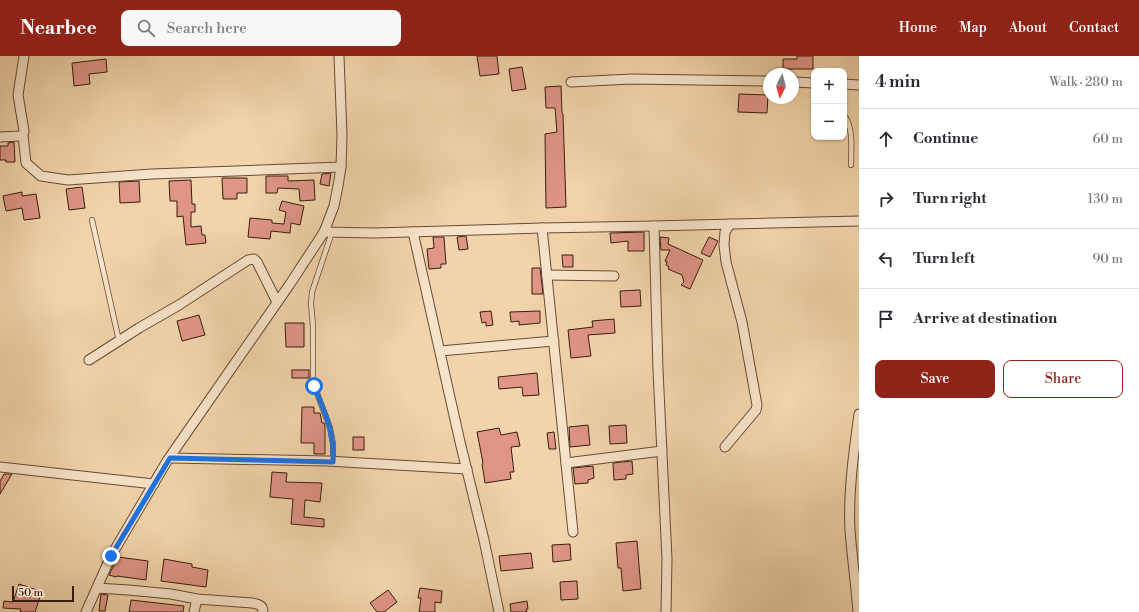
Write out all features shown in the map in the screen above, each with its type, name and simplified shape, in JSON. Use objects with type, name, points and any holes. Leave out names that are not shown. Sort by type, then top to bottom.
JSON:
[{"type":"street","points":[[24,56],[18,95],[24,131],[23,135],[26,163],[41,176],[68,180],[152,174],[341,167]]},
{"type":"street","points":[[86,612],[111,556],[170,458],[277,302],[328,232],[341,167],[342,135],[339,56]]},
{"type":"street","points":[[570,82],[632,79],[763,81]]},
{"type":"street","points":[[799,82],[811,83]]},
{"type":"street","points":[[847,84],[859,85]]},
{"type":"street","points":[[0,136],[23,135]]},
{"type":"street","points":[[328,232],[375,233],[859,221]]},
{"type":"street","points":[[725,447],[756,410],[757,406],[742,322],[726,262],[724,245],[725,232],[730,224]]},
{"type":"street","points":[[654,226],[658,370],[667,558],[666,612]]},
{"type":"street","points":[[542,228],[573,532]]},
{"type":"street","points":[[413,232],[484,540],[498,612]]},
{"type":"street","points":[[89,360],[139,328],[179,305],[248,260],[254,259],[257,262],[277,302]]},
{"type":"street","points":[[547,275],[614,276]]},
{"type":"street","points":[[440,351],[554,341]]},
{"type":"street","points":[[858,612],[850,528],[855,441],[859,414]]},
{"type":"street","points":[[566,463],[662,451]]},
{"type":"street","points":[[170,458],[333,462],[467,469]]},
{"type":"street","points":[[0,467],[154,484]]},
{"type":"street","points":[[97,588],[259,604],[262,607],[263,612]]},
{"type":"street","points":[[194,612],[197,599]]},
{"type":"lane","points":[[847,120],[851,133],[851,164]]},
{"type":"lane","points":[[92,220],[119,341]]},
{"type":"lane","points":[[328,232],[312,292],[311,303],[314,327],[313,382],[330,428],[333,444],[333,462]]},
{"type":"building","points":[[477,56],[497,56],[499,74],[480,76]]},
{"type":"building","points":[[797,56],[813,56],[813,68],[783,68],[783,59],[797,59]]},
{"type":"building","points":[[106,59],[107,72],[89,74],[90,84],[74,86],[72,63]]},
{"type":"building","points":[[522,67],[526,89],[512,91],[509,69]]},
{"type":"building","points":[[561,86],[566,207],[546,208],[545,134],[557,132],[555,108],[546,108],[545,87]]},
{"type":"building","points":[[739,94],[763,95],[763,104],[768,104],[767,113],[738,112]]},
{"type":"building","points":[[14,142],[15,162],[0,160],[0,146],[8,146],[8,143]]},
{"type":"building","points":[[331,173],[329,186],[320,184],[322,174]]},
{"type":"building","points":[[266,176],[288,176],[288,181],[314,180],[315,200],[300,201],[299,189],[278,188],[277,193],[266,193]]},
{"type":"building","points":[[222,178],[247,178],[247,193],[237,193],[237,199],[223,199]]},
{"type":"building","points":[[191,180],[192,204],[195,204],[195,212],[191,212],[191,227],[201,226],[202,235],[205,235],[206,243],[186,245],[183,216],[177,217],[177,201],[170,201],[169,181]]},
{"type":"building","points":[[139,181],[140,202],[120,203],[119,182]]},
{"type":"building","points":[[82,187],[85,208],[69,210],[66,189]]},
{"type":"building","points":[[22,192],[22,196],[36,194],[40,218],[24,220],[22,208],[6,211],[3,196]]},
{"type":"building","points":[[282,201],[304,206],[300,225],[291,223],[290,233],[271,231],[270,239],[248,237],[250,218],[272,220],[272,223],[284,224],[286,212],[279,210]]},
{"type":"building","points":[[644,232],[644,251],[628,251],[628,241],[611,243],[610,233]]},
{"type":"building","points":[[466,236],[468,249],[459,250],[457,237]]},
{"type":"building","points":[[433,237],[444,237],[446,264],[441,264],[441,268],[429,269],[427,249],[434,248]]},
{"type":"building","points":[[660,237],[669,238],[668,244],[703,260],[690,289],[681,285],[684,282],[682,275],[668,269],[669,267],[666,265],[667,262],[665,261],[670,250],[661,250]]},
{"type":"building","points":[[709,237],[718,241],[710,257],[701,253]]},
{"type":"building","points":[[562,255],[573,255],[573,267],[563,267]]},
{"type":"building","points":[[532,268],[540,268],[543,294],[532,294]]},
{"type":"building","points":[[640,290],[641,306],[621,307],[620,291]]},
{"type":"building","points":[[491,311],[493,325],[486,326],[486,322],[482,323],[480,312]]},
{"type":"building","points":[[540,311],[540,323],[519,325],[519,321],[511,322],[510,312]]},
{"type":"building","points":[[199,315],[205,335],[182,341],[177,321]]},
{"type":"building","points":[[614,319],[615,333],[588,335],[591,356],[571,358],[568,330],[593,327],[592,321]]},
{"type":"building","points":[[285,323],[304,323],[304,347],[286,347]]},
{"type":"building","points":[[292,370],[309,370],[309,378],[292,378]]},
{"type":"building","points":[[537,373],[539,395],[523,396],[522,387],[499,389],[498,377]]},
{"type":"building","points":[[302,407],[314,407],[314,413],[320,413],[322,423],[324,423],[325,426],[325,454],[314,454],[314,443],[301,443]]},
{"type":"building","points":[[588,425],[590,445],[570,447],[569,427]]},
{"type":"building","points":[[626,425],[627,443],[610,444],[609,426]]},
{"type":"building","points":[[499,428],[501,435],[517,432],[520,446],[511,447],[514,472],[510,472],[511,479],[485,483],[477,432]]},
{"type":"building","points":[[554,432],[556,449],[549,449],[547,433]]},
{"type":"building","points":[[353,437],[364,437],[364,450],[353,450]]},
{"type":"building","points":[[632,461],[633,474],[626,475],[626,479],[614,480],[613,463]]},
{"type":"building","points":[[593,466],[594,478],[588,480],[588,483],[575,484],[573,468]]},
{"type":"building","points":[[272,472],[287,473],[286,482],[322,483],[320,502],[305,500],[304,517],[324,519],[324,527],[291,524],[293,499],[270,497]]},
{"type":"building","points":[[4,474],[12,474],[0,494],[0,481]]},
{"type":"building","points":[[637,541],[641,589],[623,591],[621,568],[618,568],[616,543]]},
{"type":"building","points":[[570,544],[571,560],[553,562],[552,545]]},
{"type":"building","points":[[531,553],[533,568],[501,571],[499,556]]},
{"type":"building","points":[[118,557],[148,561],[146,580],[109,575]]},
{"type":"building","points":[[164,559],[192,564],[192,567],[208,570],[206,587],[161,581]]},
{"type":"building","points":[[577,581],[578,599],[561,600],[560,582]]},
{"type":"building","points":[[19,584],[37,590],[35,596],[40,597],[35,612],[20,612],[21,609],[3,608],[4,601],[13,602]]},
{"type":"building","points":[[420,588],[442,591],[441,603],[435,602],[435,612],[419,612],[421,598],[418,598]]},
{"type":"building","points":[[388,590],[397,602],[384,612],[377,612],[370,603]]},
{"type":"building","points":[[101,594],[108,595],[105,611],[99,611]]},
{"type":"building","points":[[131,600],[184,606],[183,612],[129,612]]},
{"type":"building","points":[[527,601],[527,612],[511,612],[510,604]]},
{"type":"route","points":[[111,556],[170,458],[333,462],[333,444],[328,420],[314,386]]}]
